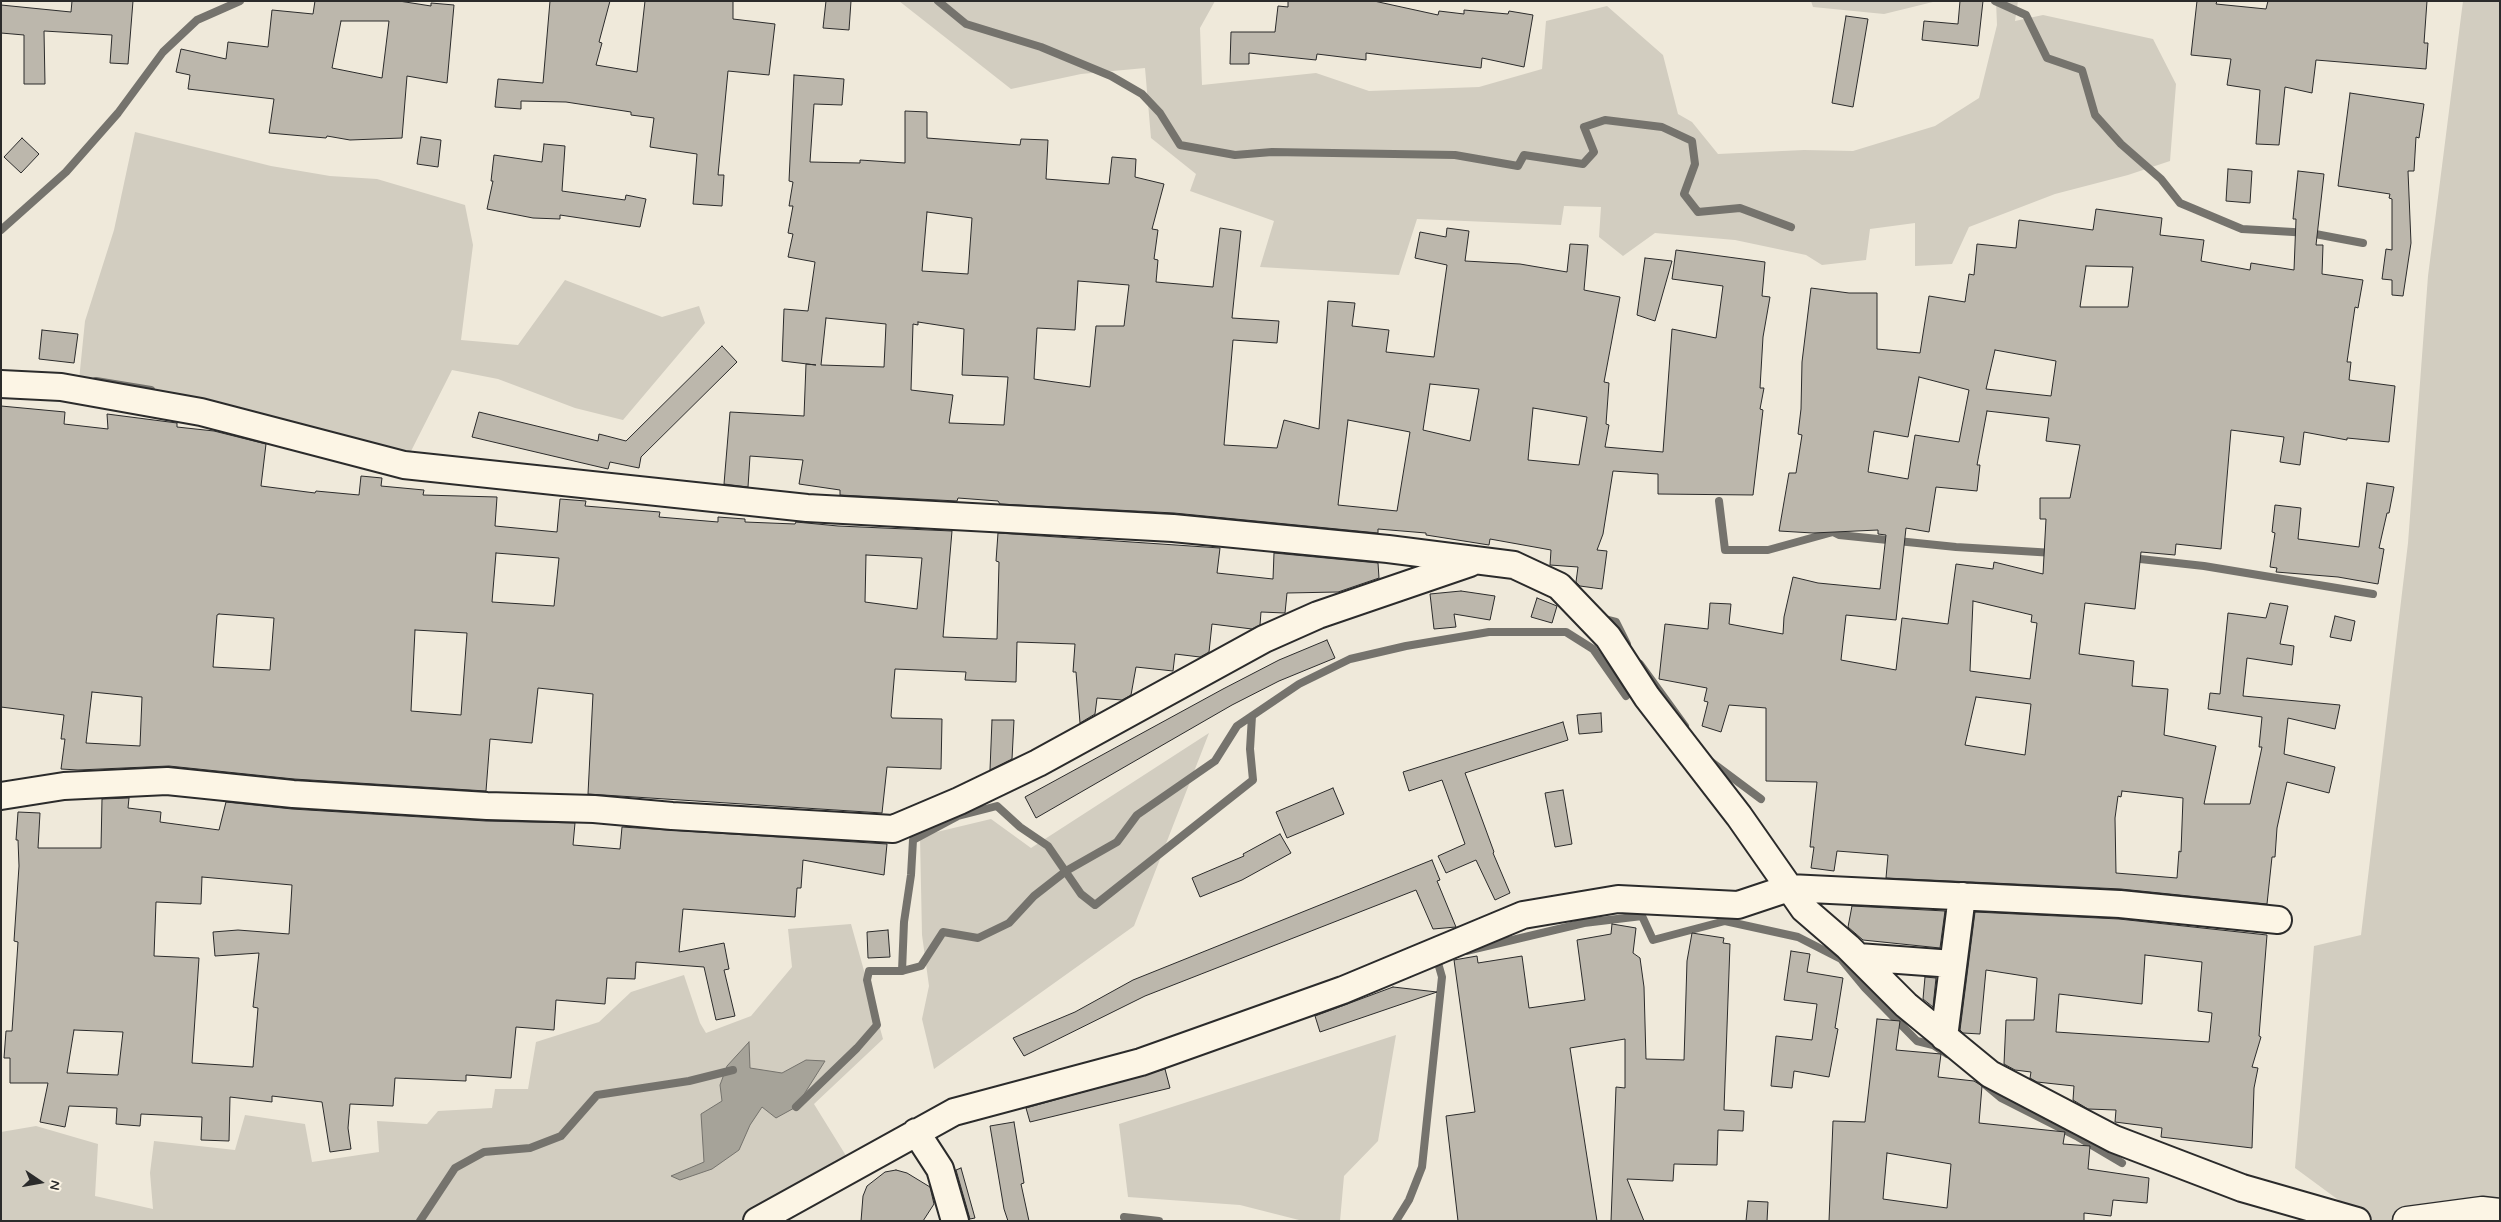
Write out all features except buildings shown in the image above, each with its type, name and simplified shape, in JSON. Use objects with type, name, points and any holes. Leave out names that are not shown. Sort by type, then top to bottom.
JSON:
[{"type":"street","points":[[1,384],[61,387],[201,412],[404,465],[807,508],[1173,528],[1379,548],[1514,566],[1559,586],[1608,637],[1647,698],[1738,816],[1804,909],[1858,957],[1906,1005],[1990,1074],[2114,1139],[2242,1188],[2357,1221]]},
{"type":"street","points":[[1,796],[64,786],[167,781],[254,792],[402,802],[594,809],[672,816],[892,829],[959,801],[1038,763],[1264,639],[1318,615],[1477,560]]},
{"type":"street","points":[[757,1221],[954,1112],[1141,1062],[1343,990],[1523,916],[1618,899],[1738,904],[1789,888],[2120,904],[2278,920]]},
{"type":"street","points":[[1944,1036],[1962,896]]},
{"type":"street","points":[[1858,957],[1953,964]]},
{"type":"street","points":[[916,1132],[940,1169],[955,1221]]},
{"type":"street","points":[[2407,1221],[2482,1211],[2500,1213]]},
{"type":"shaded area","points":[[899,1],[1215,1],[1200,28],[1202,85],[1316,73],[1369,91],[1479,87],[1542,69],[1546,21],[1607,6],[1663,55],[1678,114],[1692,122],[1718,154],[1804,150],[1853,151],[1935,126],[1979,98],[1997,25],[1996,1],[2018,1],[2015,21],[2043,15],[2153,39],[2176,84],[2170,161],[2128,175],[2055,194],[1969,227],[1952,264],[1915,266],[1915,223],[1870,229],[1866,260],[1822,265],[1806,255],[1735,240],[1655,233],[1623,256],[1599,237],[1601,207],[1564,206],[1561,225],[1417,219],[1399,275],[1260,267],[1274,221],[1190,191],[1196,174],[1151,138],[1145,68],[1081,74],[1011,89]]},
{"type":"shaded area","points":[[1811,1],[1937,1],[1884,14],[1813,7]]},
{"type":"shaded area","points":[[2463,1],[2500,1],[2500,1221],[2367,1221],[2295,1168],[2314,946],[2361,935],[2408,543],[2428,276]]},
{"type":"shaded area","points":[[135,132],[271,166],[330,176],[377,179],[465,205],[473,245],[461,340],[518,345],[565,280],[662,317],[699,306],[705,323],[623,420],[575,408],[498,379],[452,370],[404,465],[78,390],[85,321],[114,230]]},
{"type":"shaded area","points":[[1209,733],[1134,926],[934,1069],[922,1019],[929,986],[922,935],[920,836],[991,819],[1031,848]]},
{"type":"shaded area","points":[[851,924],[883,1039],[814,1104],[853,1167],[757,1221],[1,1221],[1,1132],[36,1126],[98,1144],[95,1196],[153,1209],[150,1173],[154,1141],[235,1150],[245,1115],[305,1124],[312,1162],[379,1152],[377,1121],[427,1124],[438,1111],[492,1108],[495,1089],[528,1089],[536,1042],[599,1022],[631,992],[684,975],[700,1023],[706,1033],[751,1016],[792,967],[788,929]]},
{"type":"shaded area","points":[[1396,1035],[1378,1141],[1344,1176],[1340,1221],[1303,1221],[1240,1205],[1128,1197],[1119,1124]]},
{"type":"shaded area","points":[[749,1042],[750,1068],[782,1073],[806,1060],[825,1061],[796,1107],[776,1118],[762,1107],[750,1125],[739,1150],[712,1169],[680,1180],[671,1176],[704,1162],[701,1114],[722,1101],[720,1085],[727,1066]]},
{"type":"waterway","points":[[1,230],[66,172],[118,113],[163,52],[197,20],[240,1]]},
{"type":"waterway","points":[[938,1],[966,24],[1041,47],[1111,76],[1142,94],[1160,113],[1180,145],[1235,155],[1272,152],[1455,155],[1518,166],[1524,155],[1583,164],[1594,152],[1584,127],[1605,120],[1662,127],[1692,141],[1695,164],[1684,194],[1698,212],[1740,208],[1791,227]]},
{"type":"waterway","points":[[1995,1],[2026,15],[2047,58],[2082,70],[2095,115],[2121,144],[2161,179],[2180,203],[2242,229],[2310,233],[2363,243]]},
{"type":"waterway","points":[[96,381],[151,390]]},
{"type":"waterway","points":[[1719,501],[1725,550],[1768,550],[1833,532],[1839,535],[1956,547],[2054,553]]},
{"type":"waterway","points":[[2131,558],[2204,566],[2373,594]]},
{"type":"waterway","points":[[1600,618],[1616,622],[1627,644]]},
{"type":"waterway","points":[[796,1107],[857,1048],[877,1025],[867,980],[869,971],[902,971],[921,966],[943,932],[978,938],[1009,923],[1034,896],[1066,871],[1117,842],[1137,815],[1215,761],[1237,726],[1299,684],[1350,659],[1406,646],[1489,632],[1566,632],[1593,649],[1626,696]]},
{"type":"waterway","points":[[1640,664],[1685,726]]},
{"type":"waterway","points":[[902,971],[904,922],[911,875],[913,840],[958,816],[997,806],[1020,827],[1048,846],[1081,894],[1095,905],[1253,780],[1250,749],[1252,716]]},
{"type":"waterway","points":[[1710,761],[1761,799]]},
{"type":"waterway","points":[[1466,951],[1584,923],[1642,916],[1653,940],[1725,921],[1798,937],[1841,959],[1865,988],[1917,1041],[1933,1045],[1947,1054]]},
{"type":"waterway","points":[[1396,1221],[1409,1200],[1422,1167],[1442,977],[1438,963],[1444,959]]},
{"type":"waterway","points":[[420,1221],[455,1168],[484,1152],[530,1148],[561,1136],[597,1095],[689,1081],[733,1070]]},
{"type":"waterway","points":[[1983,1083],[2001,1098],[2078,1137],[2122,1163]]},
{"type":"waterway","points":[[1124,1217],[1159,1221]]}]
